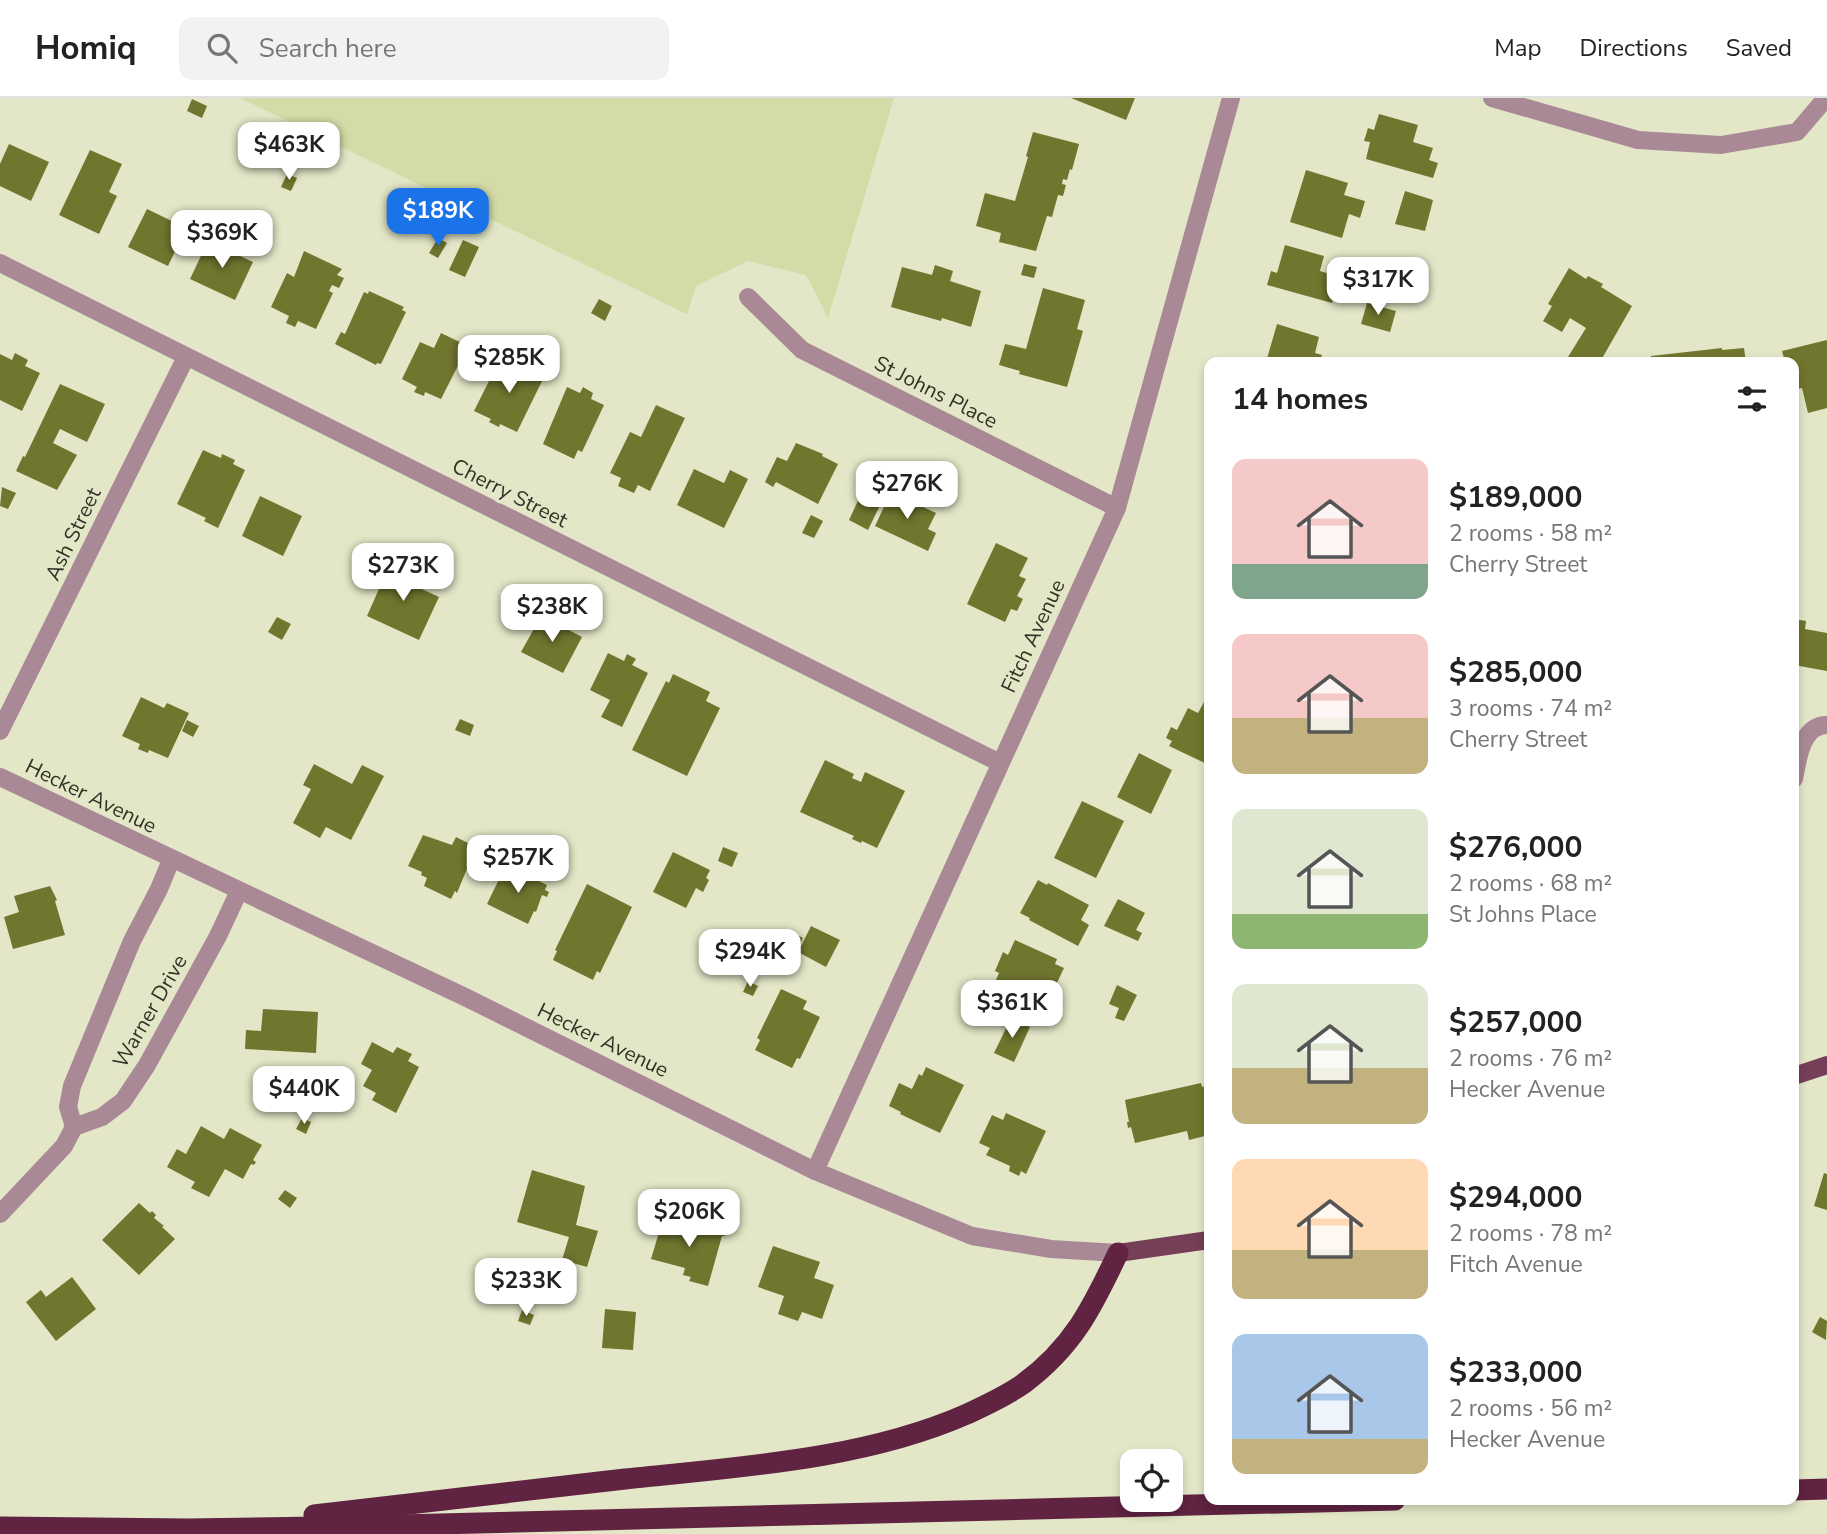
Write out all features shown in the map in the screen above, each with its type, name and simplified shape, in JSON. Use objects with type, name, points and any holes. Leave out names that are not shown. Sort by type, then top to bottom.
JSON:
[{"type":"highway","points":[[188,1529],[707,1470],[795,1458],[900,1438],[946,1423],[989,1404],[1021,1385],[1074,1335],[1094,1305],[1118,1253]]},
{"type":"highway","points":[[1799,1490],[1827,1489]]},
{"type":"highway","points":[[0,1527],[188,1529],[1204,1505]]},
{"type":"main road","points":[[1799,1074],[1827,1065]]},
{"type":"main road","name":"Hecker Avenue","points":[[1118,1253],[1204,1241]]},
{"type":"street","name":"Fitch Avenue","points":[[815,1171],[1117,508],[1231,98]]},
{"type":"street","points":[[1492,98],[1638,140],[1721,145],[1797,132],[1826,98]]},
{"type":"street","name":"Cherry Street","points":[[0,263],[1000,763]]},
{"type":"street","name":"St Johns Place","points":[[748,297],[802,350],[1117,508]]},
{"type":"street","name":"Ash Street","points":[[0,731],[186,357]]},
{"type":"street","points":[[1799,757],[1803,740],[1821,725],[1827,725]]},
{"type":"street","name":"Hecker Avenue","points":[[0,777],[465,997],[815,1171],[972,1236],[1051,1250],[1118,1253]]},
{"type":"street","name":"Warner Drive","points":[[171,860],[132,941],[81,1061],[68,1107],[74,1127],[102,1117],[123,1101],[147,1065],[218,936],[239,891]]},
{"type":"street","points":[[0,1214],[64,1146],[74,1127]]},
{"type":"green space","points":[[240,98],[894,98],[828,318],[806,275],[748,261],[696,286],[687,314]]},
{"type":"building","points":[[1071,98],[1135,98],[1126,120]]},
{"type":"building","points":[[192,99],[207,106],[202,118],[187,111]]},
{"type":"building","points":[[1379,114],[1418,125],[1413,142],[1433,148],[1429,160],[1438,163],[1433,178],[1366,159],[1370,142],[1364,141],[1368,128],[1374,130]]},
{"type":"building","points":[[1033,132],[1079,144],[1072,170],[1070,169],[1067,180],[1063,179],[1062,184],[1066,185],[1063,196],[1058,195],[1052,217],[1047,216],[1036,251],[999,242],[1001,233],[976,226],[985,193],[1015,201]]},
{"type":"building","points":[[9,144],[49,162],[31,201],[0,186],[0,164]]},
{"type":"building","points":[[90,150],[122,164],[109,192],[117,196],[99,234],[59,215]]},
{"type":"building","points":[[1306,170],[1348,183],[1344,195],[1365,201],[1360,218],[1349,214],[1342,238],[1290,222]]},
{"type":"building","points":[[287,174],[297,178],[291,191],[281,187]]},
{"type":"building","points":[[1405,191],[1433,200],[1425,231],[1395,224]]},
{"type":"building","points":[[147,209],[176,223],[181,213],[191,218],[168,266],[128,247]]},
{"type":"building","points":[[438,238],[447,243],[438,258],[429,253]]},
{"type":"building","points":[[463,240],[479,247],[465,277],[449,270]]},
{"type":"building","points":[[208,241],[253,262],[235,300],[190,279]]},
{"type":"building","points":[[1285,245],[1324,256],[1320,271],[1339,277],[1332,303],[1267,285],[1271,271],[1277,273]]},
{"type":"building","points":[[304,251],[342,269],[337,275],[344,278],[339,288],[332,285],[329,291],[333,293],[316,329],[298,321],[295,327],[286,323],[289,316],[271,307],[287,273],[294,277]]},
{"type":"building","points":[[1024,264],[1037,267],[1034,278],[1021,275]]},
{"type":"building","points":[[935,265],[953,271],[950,281],[981,291],[971,327],[891,307],[902,267],[932,275]]},
{"type":"building","points":[[1569,268],[1586,279],[1588,276],[1603,284],[1601,287],[1632,306],[1603,357],[1568,357],[1586,328],[1570,318],[1562,332],[1543,321],[1552,306],[1548,304]]},
{"type":"building","points":[[1043,288],[1085,300],[1077,329],[1083,331],[1067,387],[1019,374],[1020,371],[999,365],[1005,344],[1026,349]]},
{"type":"building","points":[[369,291],[404,307],[402,310],[406,312],[381,364],[376,365],[335,344],[341,332],[345,334],[364,292],[368,294]]},
{"type":"building","points":[[599,299],[612,306],[605,321],[591,313]]},
{"type":"building","points":[[1367,303],[1396,311],[1390,332],[1361,324]]},
{"type":"building","points":[[1277,324],[1319,337],[1315,353],[1321,357],[1267,357]]},
{"type":"building","points":[[441,333],[468,346],[441,399],[425,392],[424,396],[414,392],[417,387],[402,379],[420,342],[434,348]]},
{"type":"building","points":[[1827,340],[1827,408],[1808,413],[1802,388],[1799,389],[1799,357],[1784,357],[1782,351]]},
{"type":"building","points":[[1744,348],[1745,357],[1651,357]]},
{"type":"building","points":[[15,353],[28,360],[25,366],[40,373],[22,411],[0,400],[0,354],[12,360]]},
{"type":"building","points":[[501,357],[544,377],[517,432],[500,424],[499,427],[489,422],[491,419],[474,411]]},
{"type":"building","points":[[60,384],[105,404],[87,442],[60,429],[53,443],[77,455],[57,490],[16,471]]},
{"type":"building","points":[[567,387],[580,393],[583,387],[593,393],[591,399],[604,405],[582,452],[578,450],[574,459],[543,444]]},
{"type":"building","points":[[656,405],[685,418],[650,491],[638,485],[634,493],[618,486],[621,478],[610,473],[630,432],[641,437]]},
{"type":"building","points":[[796,443],[823,454],[822,456],[838,464],[818,504],[776,482],[773,487],[765,482],[777,457],[787,461]]},
{"type":"building","points":[[203,450],[221,458],[222,454],[235,460],[233,464],[245,470],[218,528],[204,521],[206,518],[177,504]]},
{"type":"building","points":[[694,469],[724,483],[730,470],[748,479],[724,528],[677,505]]},
{"type":"building","points":[[2,487],[16,493],[8,509],[0,506]]},
{"type":"building","points":[[863,490],[883,499],[868,530],[849,520]]},
{"type":"building","points":[[891,492],[936,513],[928,529],[936,533],[928,551],[875,526]]},
{"type":"building","points":[[260,496],[302,516],[283,556],[242,536]]},
{"type":"building","points":[[811,515],[823,521],[814,538],[802,533]]},
{"type":"building","points":[[996,543],[1028,558],[1019,576],[1026,579],[1017,596],[1023,599],[1017,611],[1011,609],[1005,622],[967,604]]},
{"type":"building","points":[[390,564],[417,576],[413,585],[439,597],[419,640],[367,616]]},
{"type":"building","points":[[541,616],[555,623],[558,618],[569,624],[567,629],[582,637],[563,673],[521,652]]},
{"type":"building","points":[[277,617],[291,624],[282,640],[268,632]]},
{"type":"building","points":[[1799,620],[1806,621],[1805,629],[1827,633],[1827,671],[1799,666]]},
{"type":"building","points":[[608,653],[624,661],[627,654],[636,659],[632,665],[648,673],[622,727],[601,717],[610,700],[590,690]]},
{"type":"building","points":[[673,674],[710,692],[706,701],[720,708],[687,776],[632,750],[666,681],[669,683]]},
{"type":"building","points":[[141,697],[164,708],[167,703],[189,713],[168,758],[149,750],[148,753],[138,749],[140,744],[122,736]]},
{"type":"building","points":[[1204,702],[1204,763],[1169,746],[1172,741],[1166,738],[1171,727],[1177,730],[1188,708],[1198,713]]},
{"type":"building","points":[[460,719],[474,725],[470,736],[455,730]]},
{"type":"building","points":[[187,720],[199,726],[193,737],[182,731]]},
{"type":"building","points":[[1139,753],[1172,770],[1151,814],[1117,797]]},
{"type":"building","points":[[825,760],[854,774],[852,778],[861,782],[865,772],[905,791],[877,848],[852,839],[854,836],[800,812]]},
{"type":"building","points":[[314,764],[352,784],[362,765],[384,776],[351,840],[326,827],[320,838],[293,823],[311,789],[303,785]]},
{"type":"building","points":[[1082,801],[1124,821],[1096,878],[1054,858]]},
{"type":"building","points":[[423,835],[452,845],[456,837],[476,847],[457,893],[455,891],[451,899],[424,886],[427,878],[421,875],[422,872],[408,866]]},
{"type":"building","points":[[723,847],[738,853],[732,867],[718,861]]},
{"type":"building","points":[[673,852],[710,870],[703,892],[696,888],[686,908],[653,892]]},
{"type":"building","points":[[506,865],[547,885],[547,897],[542,895],[528,924],[487,904]]},
{"type":"building","points":[[1038,880],[1089,905],[1081,920],[1089,925],[1078,946],[1020,913]]},
{"type":"building","points":[[587,884],[632,907],[600,973],[597,971],[593,980],[553,960],[557,951],[555,950]]},
{"type":"building","points":[[50,886],[57,900],[55,901],[65,935],[13,949],[4,917],[19,912],[14,896]]},
{"type":"building","points":[[1118,899],[1145,913],[1136,930],[1142,933],[1138,941],[1104,926]]},
{"type":"building","points":[[811,926],[840,940],[826,967],[798,952]]},
{"type":"building","points":[[795,934],[803,938],[798,948],[790,944]]},
{"type":"building","points":[[1015,940],[1057,959],[1055,964],[1064,968],[1055,987],[1050,984],[1049,988],[1043,986],[1034,1005],[993,987],[999,973],[995,971],[1003,952],[1008,955]]},
{"type":"building","points":[[748,981],[758,986],[753,996],[743,992]]},
{"type":"building","points":[[1117,985],[1137,995],[1124,1021],[1115,1018],[1119,1008],[1109,1004]]},
{"type":"building","points":[[781,989],[807,1001],[803,1009],[820,1017],[800,1059],[797,1058],[792,1068],[755,1050],[760,1040],[757,1038]]},
{"type":"building","points":[[263,1009],[318,1012],[316,1053],[245,1049],[246,1030],[261,1031]]},
{"type":"building","points":[[1011,1018],[1030,1027],[1014,1062],[994,1053]]},
{"type":"building","points":[[372,1042],[393,1053],[397,1047],[412,1054],[408,1061],[419,1067],[396,1113],[372,1100],[376,1093],[363,1086],[372,1070],[361,1064]]},
{"type":"building","points":[[926,1067],[964,1085],[940,1133],[889,1106],[899,1083],[912,1089],[919,1074],[922,1076]]},
{"type":"building","points":[[1201,1083],[1204,1086],[1204,1136],[1189,1140],[1187,1131],[1135,1143],[1131,1127],[1128,1128],[1125,1100]]},
{"type":"building","points":[[1006,1113],[1046,1131],[1026,1174],[1021,1171],[1019,1176],[1009,1171],[1010,1166],[986,1155],[990,1148],[979,1143],[992,1115],[1003,1120]]},
{"type":"building","points":[[302,1118],[311,1122],[306,1134],[296,1129]]},
{"type":"building","points":[[201,1126],[224,1139],[230,1128],[262,1145],[253,1160],[256,1162],[251,1164],[243,1179],[225,1169],[209,1197],[191,1188],[195,1182],[167,1167],[177,1149],[186,1154]]},
{"type":"building","points":[[532,1170],[585,1186],[576,1225],[598,1231],[587,1267],[562,1260],[569,1237],[517,1222]]},
{"type":"building","points":[[1824,1173],[1827,1174],[1827,1210],[1814,1206]]},
{"type":"building","points":[[285,1190],[297,1198],[290,1208],[278,1199]]},
{"type":"building","points":[[139,1203],[156,1215],[154,1218],[175,1239],[139,1275],[102,1240]]},
{"type":"building","points":[[663,1219],[708,1231],[710,1225],[726,1230],[708,1286],[689,1281],[691,1277],[683,1275],[685,1268],[651,1259]]},
{"type":"building","points":[[773,1246],[820,1262],[814,1278],[834,1285],[822,1319],[802,1312],[798,1321],[778,1314],[784,1296],[758,1287]]},
{"type":"building","points":[[72,1277],[96,1309],[56,1341],[26,1302],[41,1290],[46,1297]]},
{"type":"building","points":[[605,1309],[636,1312],[633,1350],[602,1348]]},
{"type":"building","points":[[522,1310],[534,1315],[530,1325],[518,1321]]},
{"type":"building","points":[[1820,1317],[1827,1321],[1826,1340],[1812,1332]]}]
